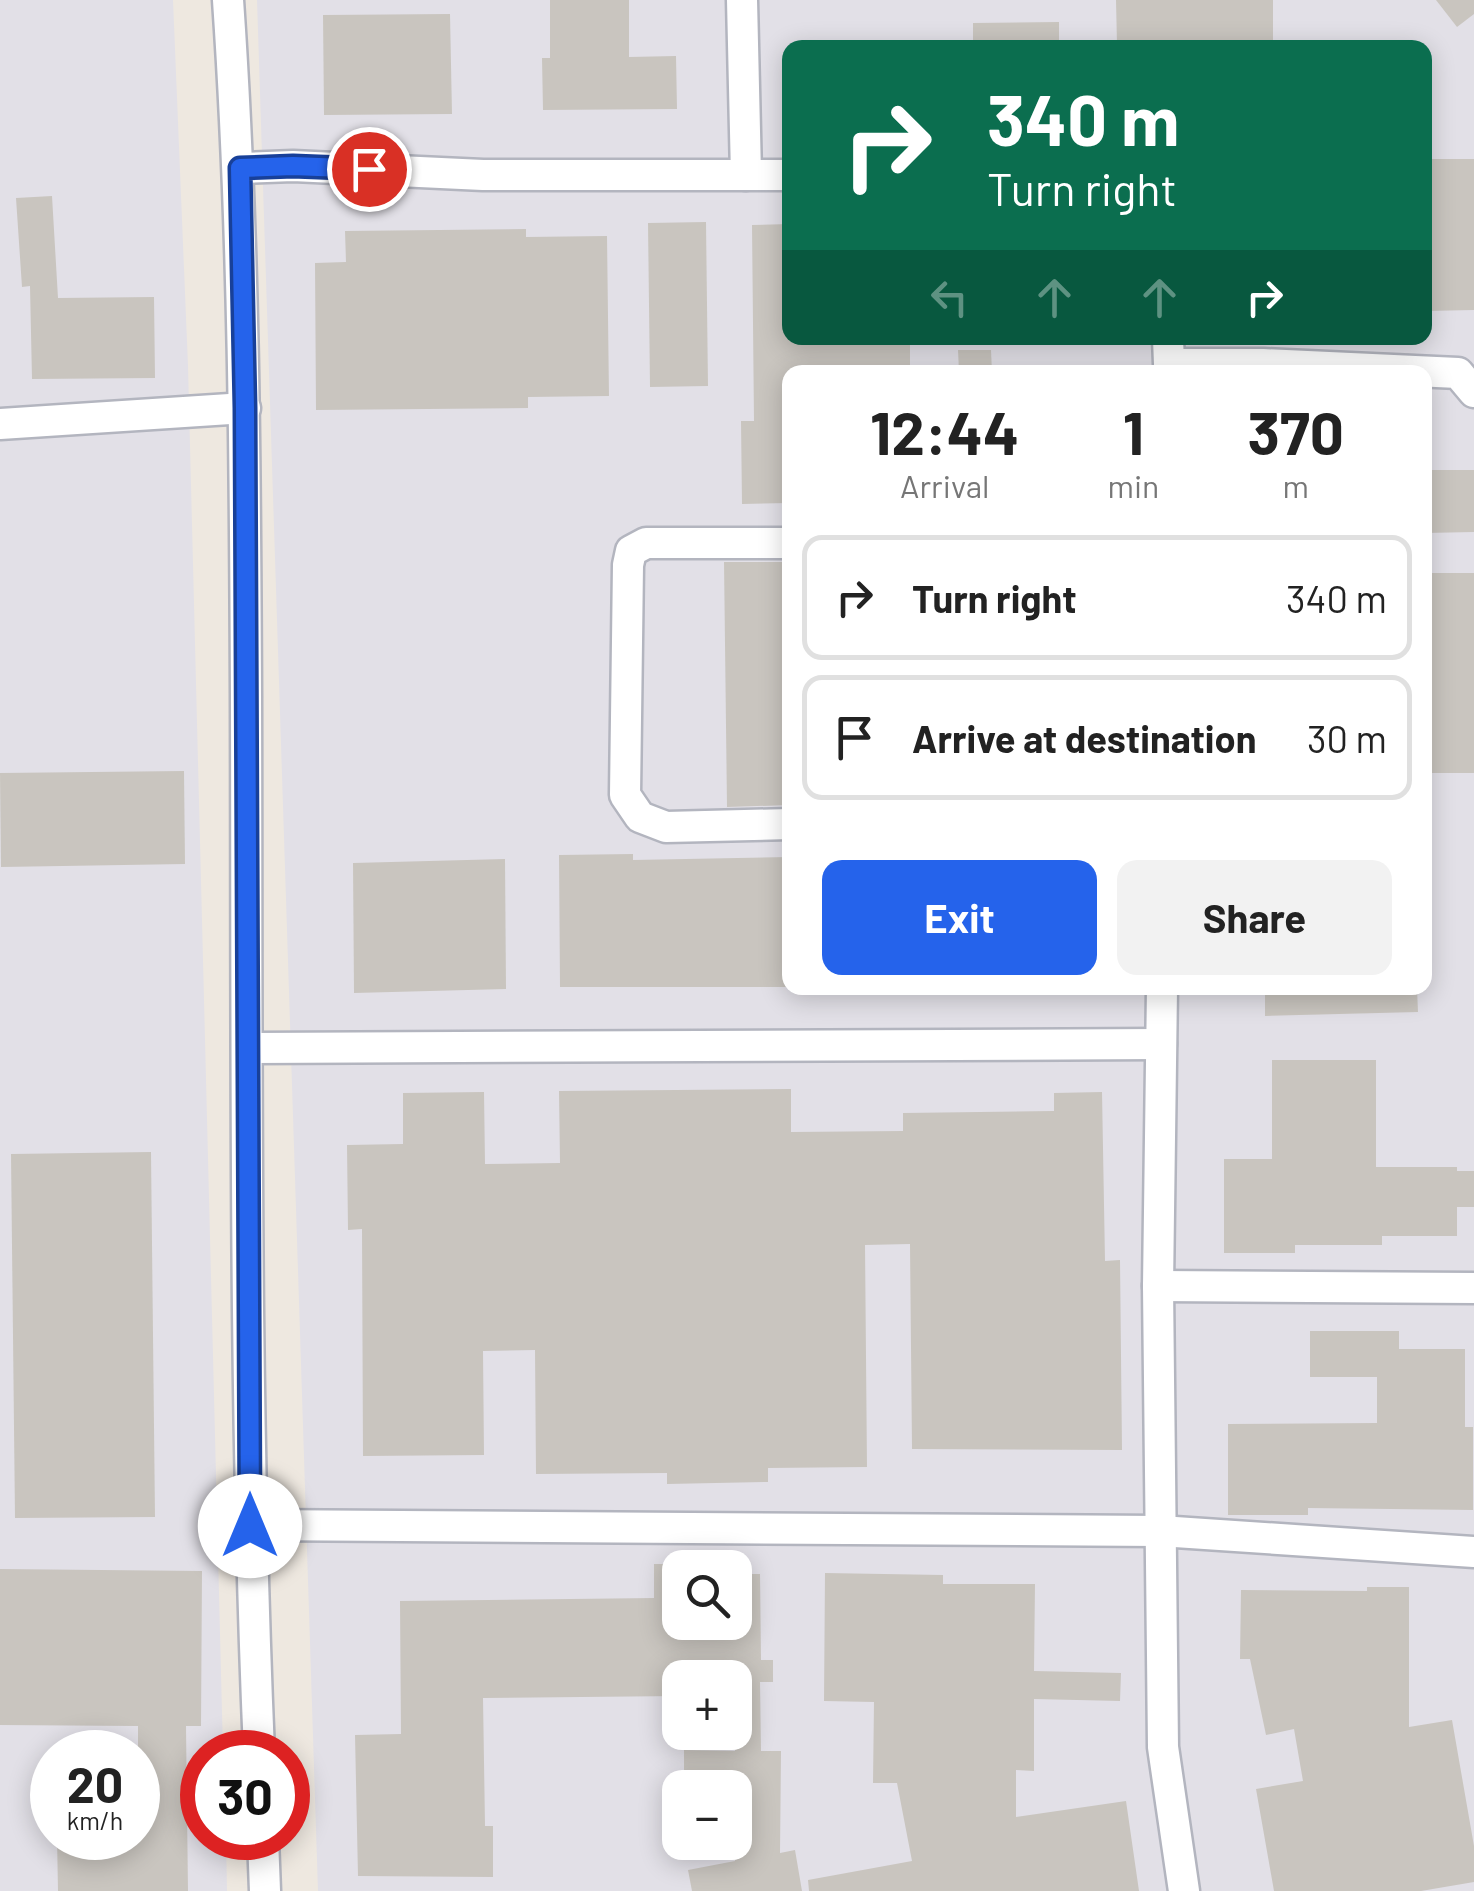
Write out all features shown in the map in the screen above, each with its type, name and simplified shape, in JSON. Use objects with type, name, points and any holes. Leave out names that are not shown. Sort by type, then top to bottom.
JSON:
[{"type":"street","points":[[228,0],[240,168],[245,408],[250,1526],[258,1730]]},
{"type":"street","points":[[742,0],[746,174]]},
{"type":"street","points":[[240,168],[293,166],[484,174],[782,174]]},
{"type":"street","points":[[1169,358],[1285,365]]},
{"type":"street","points":[[1432,372],[1458,373],[1474,392]]},
{"type":"street","points":[[0,424],[245,408]]},
{"type":"street","points":[[782,543],[646,544],[631,551],[625,795],[640,817],[666,826],[782,824]]},
{"type":"street","points":[[1162,995],[1158,1286],[1162,1747],[1184,1891]]},
{"type":"street","points":[[248,1048],[1161,1044]]},
{"type":"street","points":[[1158,1286],[1474,1288]]},
{"type":"street","points":[[250,1526],[1160,1531],[1474,1552]]},
{"type":"street","points":[[264,1860],[265,1891]]},
{"type":"shaded area","points":[[0,0],[173,0],[188,366],[222,1730],[180,1730],[180,1860],[226,1860],[227,1891],[0,1891]]},
{"type":"shaded area","points":[[257,0],[1474,0],[1474,1891],[318,1891]]},
{"type":"building","points":[[550,0],[629,0],[629,57],[676,56],[677,109],[543,110],[542,58],[550,58]]},
{"type":"building","points":[[1116,0],[1273,0],[1273,40],[1117,40]]},
{"type":"building","points":[[1436,0],[1474,0],[1474,14],[1457,27]]},
{"type":"building","points":[[450,14],[452,114],[324,115],[323,15]]},
{"type":"building","points":[[1059,22],[1059,40],[973,40],[973,23]]},
{"type":"building","points":[[1432,159],[1474,159],[1474,310],[1432,311]]},
{"type":"building","points":[[52,196],[58,298],[154,297],[155,378],[32,379],[30,286],[22,287],[16,198]]},
{"type":"building","points":[[706,222],[708,386],[650,387],[648,223]]},
{"type":"building","points":[[782,224],[782,345],[910,345],[910,365],[782,365],[782,503],[742,504],[741,421],[754,421],[752,225]]},
{"type":"building","points":[[526,229],[526,237],[607,236],[609,396],[528,397],[528,408],[316,410],[315,263],[346,262],[345,231]]},
{"type":"building","points":[[958,350],[991,350],[992,365],[959,365]]},
{"type":"building","points":[[1432,470],[1474,470],[1474,532],[1432,533]]},
{"type":"building","points":[[724,562],[782,562],[782,805],[727,807]]},
{"type":"building","points":[[1432,573],[1474,573],[1474,773],[1432,773]]},
{"type":"building","points":[[184,771],[185,864],[1,867],[0,773]]},
{"type":"building","points":[[633,854],[633,860],[782,857],[782,987],[560,987],[559,855]]},
{"type":"building","points":[[505,859],[506,989],[354,993],[353,863]]},
{"type":"building","points":[[1265,995],[1417,995],[1418,1012],[1265,1016]]},
{"type":"building","points":[[1272,1060],[1376,1060],[1376,1167],[1457,1167],[1457,1171],[1474,1171],[1474,1207],[1457,1207],[1457,1236],[1382,1236],[1382,1245],[1295,1245],[1295,1253],[1224,1253],[1224,1159],[1272,1159]]},
{"type":"building","points":[[791,1089],[791,1132],[903,1131],[903,1113],[1054,1111],[1054,1093],[1102,1092],[1105,1261],[1120,1260],[1122,1450],[912,1449],[910,1244],[865,1245],[867,1467],[768,1468],[768,1482],[667,1484],[667,1473],[536,1474],[535,1350],[483,1351],[484,1455],[363,1456],[362,1229],[348,1230],[347,1145],[403,1144],[403,1093],[484,1092],[485,1164],[560,1163],[559,1091]]},
{"type":"building","points":[[151,1152],[155,1517],[15,1518],[11,1154]]},
{"type":"building","points":[[1310,1331],[1399,1331],[1399,1349],[1465,1349],[1465,1427],[1473,1427],[1473,1510],[1308,1508],[1308,1515],[1228,1515],[1228,1424],[1377,1423],[1377,1377],[1310,1377]]},
{"type":"building","points":[[654,1564],[662,1564],[662,1640],[752,1640],[752,1574],[760,1574],[761,1660],[773,1660],[773,1682],[760,1682],[761,1751],[781,1751],[780,1853],[795,1850],[802,1891],[692,1891],[688,1870],[752,1860],[752,1770],[684,1770],[684,1750],[752,1750],[752,1660],[662,1660],[662,1696],[483,1698],[485,1826],[493,1826],[493,1877],[358,1876],[355,1735],[401,1734],[400,1601],[654,1598]]},
{"type":"building","points":[[0,1569],[202,1571],[201,1726],[180,1730],[180,1860],[188,1860],[188,1891],[58,1891],[57,1860],[160,1860],[160,1730],[138,1730],[138,1726],[0,1725]]},
{"type":"building","points":[[825,1573],[943,1575],[943,1584],[1035,1584],[1034,1671],[1121,1673],[1120,1701],[1034,1699],[1034,1771],[1016,1770],[1016,1817],[1126,1801],[1139,1891],[809,1891],[808,1880],[912,1861],[897,1783],[873,1783],[874,1702],[824,1701]]},
{"type":"building","points":[[1367,1587],[1409,1587],[1409,1727],[1452,1720],[1474,1846],[1474,1882],[1421,1891],[1274,1891],[1256,1789],[1303,1781],[1294,1729],[1266,1735],[1250,1659],[1240,1659],[1241,1590],[1367,1591]]},
{"type":"route","points":[[250,1526],[245,408],[240,168],[369,169]]}]
